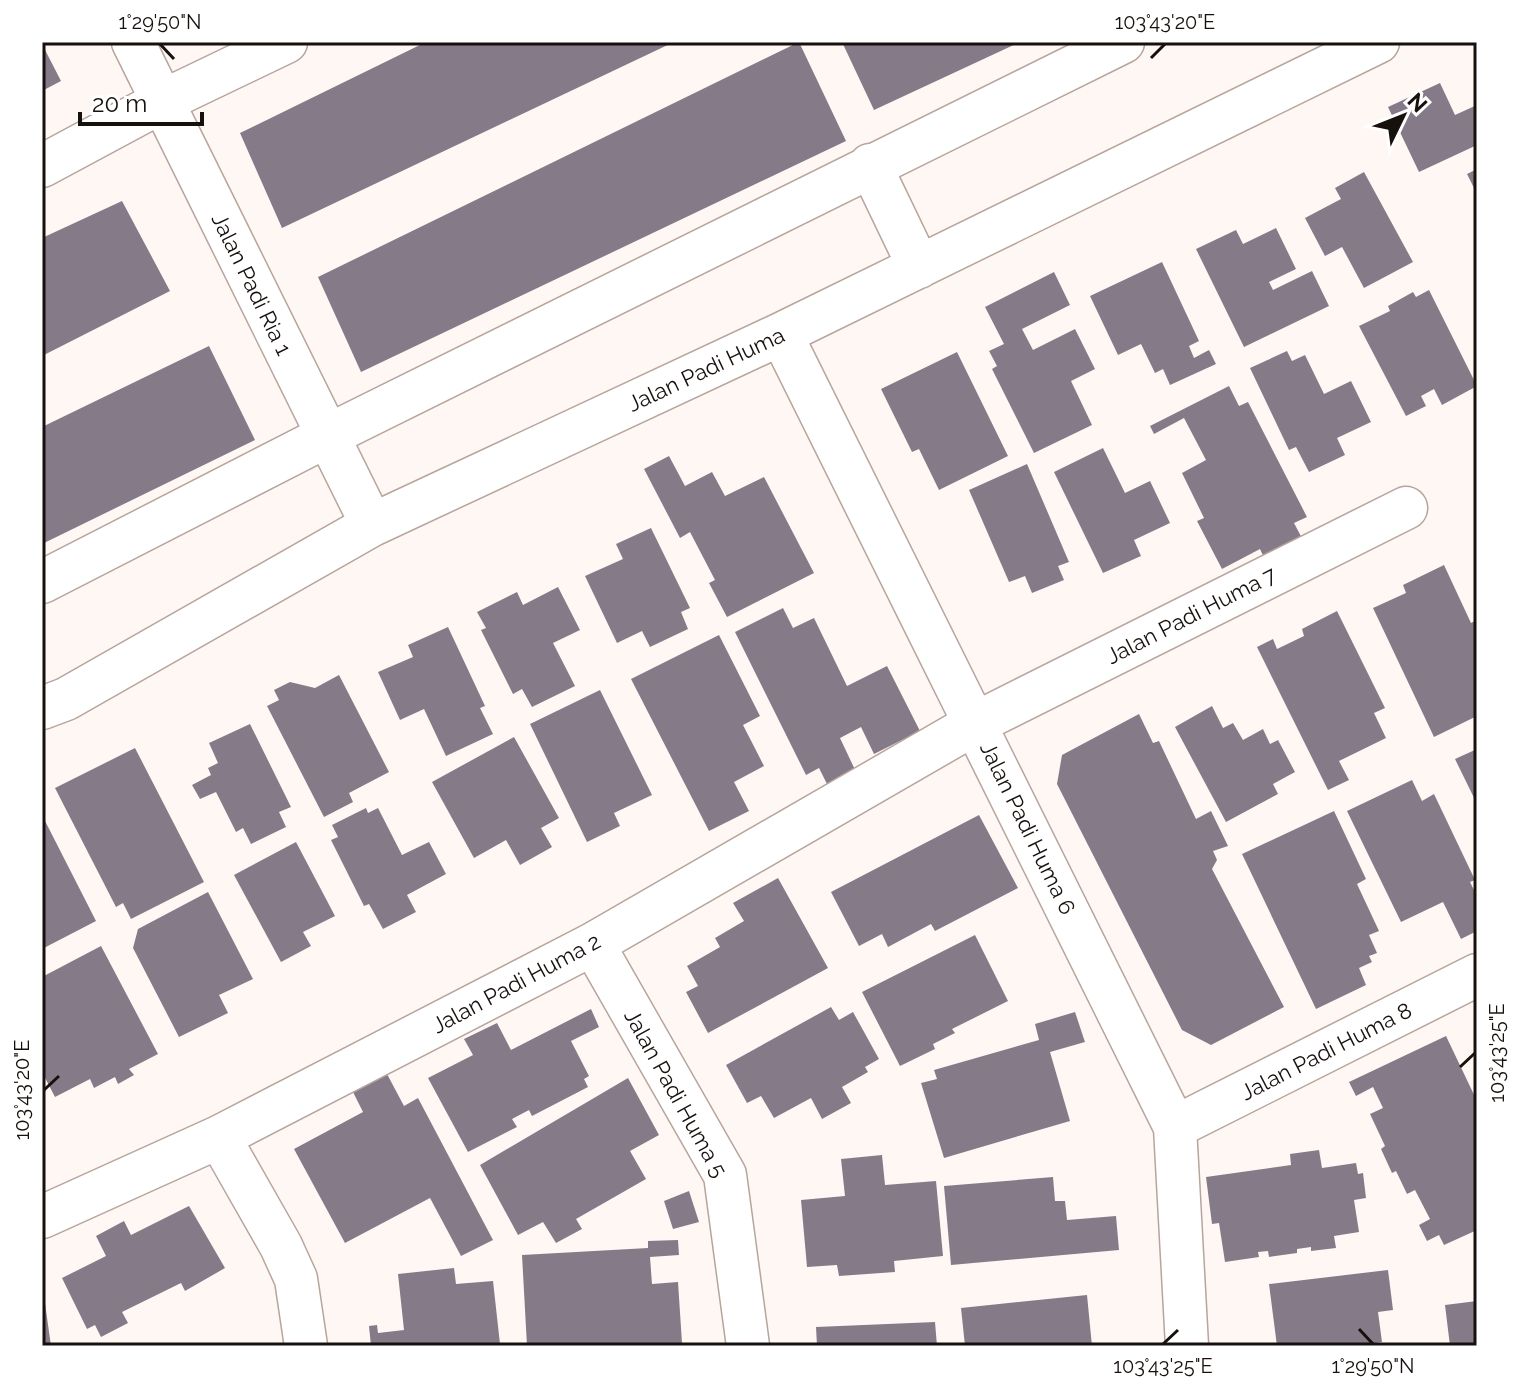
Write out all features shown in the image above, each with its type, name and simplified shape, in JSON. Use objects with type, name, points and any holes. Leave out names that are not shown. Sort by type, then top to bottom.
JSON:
[{"type":"street","name":"Jalan Padi Ria 1","points":[[133,42],[372,525]]},
{"type":"street","points":[[42,166],[163,101],[286,42]]},
{"type":"street","points":[[42,582],[327,436],[1123,42]]},
{"type":"street","name":"Jalan Padi Huma","points":[[42,708],[66,699],[372,525],[781,334],[1378,42]]},
{"type":"street","points":[[870,165],[919,267]]},
{"type":"street","name":"Jalan Padi Huma 6","points":[[781,334],[1175,1127],[1187,1346]]},
{"type":"street","name":"Jalan Padi Huma 7","points":[[976,723],[1406,508]]},
{"type":"street","name":"Jalan Padi Huma 2","points":[[42,1217],[219,1137],[593,944],[976,723]]},
{"type":"street","name":"Jalan Padi Huma 5","points":[[593,944],[725,1175],[748,1346]]},
{"type":"street","name":"Jalan Padi Huma 8","points":[[1175,1127],[1477,975]]},
{"type":"street","points":[[219,1137],[281,1246],[296,1279],[306,1346]]},
{"type":"building","points":[[426,42],[674,42],[282,228],[240,133]]},
{"type":"building","points":[[799,42],[846,141],[361,372],[318,277]]},
{"type":"building","points":[[842,42],[1020,42],[874,110]]},
{"type":"building","points":[[42,44],[61,81],[42,91]]},
{"type":"building","points":[[1440,83],[1455,115],[1477,105],[1477,145],[1419,172],[1388,107]]},
{"type":"building","points":[[1477,169],[1477,194],[1467,174]]},
{"type":"building","points":[[1364,172],[1413,262],[1364,288],[1342,247],[1325,256],[1305,218],[1341,199],[1335,188]]},
{"type":"building","points":[[122,201],[170,291],[42,356],[42,238]]},
{"type":"building","points":[[1276,228],[1296,269],[1269,282],[1273,290],[1312,271],[1329,306],[1244,347],[1196,249],[1236,230],[1243,244]]},
{"type":"building","points":[[1162,262],[1199,341],[1189,346],[1194,358],[1209,350],[1216,364],[1170,385],[1163,369],[1155,373],[1141,344],[1118,355],[1090,296]]},
{"type":"building","points":[[1054,272],[1070,305],[1022,329],[1033,350],[1075,329],[1095,369],[1071,381],[1092,425],[1034,453],[992,369],[997,366],[989,351],[1004,344],[985,307]]},
{"type":"building","points":[[1429,290],[1477,386],[1442,405],[1434,389],[1421,396],[1426,406],[1406,416],[1359,326],[1390,311],[1388,306],[1413,292],[1416,297]]},
{"type":"building","points":[[209,346],[255,440],[42,544],[42,427]]},
{"type":"building","points":[[1287,351],[1292,361],[1305,355],[1324,394],[1351,381],[1371,422],[1337,438],[1345,455],[1309,472],[1296,447],[1289,450],[1250,368]]},
{"type":"building","points":[[957,352],[1008,456],[939,490],[919,449],[912,452],[881,389]]},
{"type":"building","points":[[1229,386],[1239,406],[1248,402],[1307,517],[1294,523],[1305,544],[1267,564],[1260,549],[1222,569],[1197,521],[1204,518],[1182,473],[1206,460],[1184,418],[1154,434],[1150,426]]},
{"type":"building","points":[[1103,448],[1125,493],[1150,481],[1170,523],[1134,540],[1141,556],[1103,573],[1054,472]]},
{"type":"building","points":[[669,456],[685,486],[712,472],[725,496],[764,477],[814,573],[727,617],[709,583],[715,580],[690,532],[680,538],[644,469]]},
{"type":"building","points":[[1027,464],[1069,562],[1058,566],[1064,580],[1032,593],[1025,576],[1009,582],[969,490]]},
{"type":"building","points":[[651,528],[690,608],[681,612],[688,629],[650,647],[642,631],[617,643],[585,576],[623,559],[616,544]]},
{"type":"building","points":[[1444,565],[1471,623],[1477,620],[1477,716],[1434,737],[1373,608],[1406,593],[1403,585]]},
{"type":"building","points":[[558,587],[580,630],[553,643],[575,686],[532,707],[522,689],[513,694],[481,630],[486,628],[477,612],[517,592],[523,605]]},
{"type":"building","points":[[783,608],[793,628],[814,618],[847,686],[887,666],[920,731],[874,754],[861,727],[840,738],[857,774],[829,788],[819,768],[806,775],[735,632]]},
{"type":"building","points":[[1337,611],[1385,708],[1374,713],[1386,738],[1339,761],[1349,780],[1328,790],[1257,647],[1273,639],[1277,649],[1304,636],[1302,629]]},
{"type":"building","points":[[448,627],[485,706],[480,708],[493,734],[446,756],[424,709],[400,720],[378,672],[413,657],[408,645]]},
{"type":"building","points":[[719,635],[760,716],[743,725],[764,766],[734,782],[749,811],[709,831],[631,679]]},
{"type":"building","points":[[339,675],[389,772],[349,793],[353,802],[324,817],[267,706],[279,700],[274,690],[290,682],[315,688]]},
{"type":"building","points":[[600,690],[652,795],[614,813],[620,826],[587,842],[530,724]]},
{"type":"building","points":[[1212,706],[1223,728],[1233,723],[1243,740],[1263,729],[1270,744],[1278,740],[1295,772],[1273,784],[1278,794],[1226,822],[1175,727]]},
{"type":"building","points":[[1139,714],[1153,743],[1159,741],[1196,819],[1211,811],[1228,846],[1213,851],[1217,860],[1212,869],[1284,1007],[1211,1045],[1182,1030],[1057,784],[1062,755]]},
{"type":"building","points":[[250,724],[291,807],[279,812],[286,827],[251,844],[243,828],[236,832],[216,792],[200,799],[192,785],[211,775],[208,768],[218,763],[209,743]]},
{"type":"building","points":[[514,737],[559,818],[541,828],[552,847],[520,865],[506,840],[474,858],[432,782]]},
{"type":"building","points":[[135,748],[204,882],[131,919],[123,903],[116,907],[55,788]]},
{"type":"building","points":[[1477,749],[1477,804],[1455,759]]},
{"type":"building","points":[[1412,780],[1422,801],[1434,794],[1475,880],[1470,882],[1477,896],[1477,931],[1461,939],[1443,902],[1401,922],[1347,811]]},
{"type":"building","points":[[366,808],[368,813],[378,808],[402,855],[429,842],[446,874],[407,895],[416,912],[383,929],[369,904],[364,906],[331,840],[338,837],[332,825]]},
{"type":"building","points":[[1334,811],[1366,879],[1357,884],[1379,931],[1369,935],[1377,953],[1369,956],[1372,962],[1359,968],[1366,985],[1316,1009],[1242,854]]},
{"type":"building","points":[[42,815],[96,921],[42,949]]},
{"type":"building","points":[[979,815],[1018,888],[935,931],[931,924],[888,947],[882,934],[859,946],[831,892]]},
{"type":"building","points":[[296,842],[335,916],[303,932],[311,946],[281,962],[234,875]]},
{"type":"building","points":[[778,878],[828,968],[708,1033],[686,992],[698,986],[687,966],[720,947],[715,938],[744,921],[733,903]]},
{"type":"building","points":[[208,892],[253,979],[219,995],[228,1013],[179,1037],[133,948],[138,929]]},
{"type":"building","points":[[975,935],[1008,1001],[952,1029],[955,1033],[933,1044],[935,1049],[900,1066],[862,992]]},
{"type":"building","points":[[101,946],[158,1054],[129,1069],[134,1075],[118,1084],[115,1077],[94,1088],[90,1079],[55,1097],[42,1072],[42,977]]},
{"type":"building","points":[[831,1007],[839,1020],[853,1012],[879,1059],[865,1067],[868,1072],[842,1087],[851,1103],[822,1119],[811,1098],[774,1118],[761,1096],[747,1103],[726,1065]]},
{"type":"building","points":[[591,1009],[599,1027],[571,1041],[589,1076],[584,1079],[588,1087],[532,1116],[529,1110],[512,1119],[517,1127],[468,1152],[428,1078],[473,1055],[464,1039],[497,1023],[511,1050]]},
{"type":"building","points":[[1075,1012],[1085,1042],[1050,1052],[1070,1121],[944,1158],[921,1083],[937,1079],[934,1070],[1039,1040],[1035,1024]]},
{"type":"building","points":[[1446,1036],[1477,1101],[1477,1230],[1444,1245],[1439,1235],[1427,1241],[1419,1225],[1430,1219],[1415,1190],[1407,1194],[1396,1171],[1392,1173],[1381,1149],[1385,1146],[1370,1114],[1383,1108],[1373,1087],[1356,1096],[1349,1082]]},
{"type":"building","points":[[387,1074],[404,1106],[418,1098],[493,1240],[461,1256],[430,1198],[345,1243],[294,1149],[363,1112],[353,1092]]},
{"type":"building","points":[[628,1078],[659,1135],[630,1151],[646,1179],[576,1219],[582,1229],[556,1243],[543,1222],[518,1235],[480,1165]]},
{"type":"building","points":[[1319,1150],[1322,1168],[1356,1163],[1358,1174],[1363,1173],[1366,1198],[1354,1200],[1359,1232],[1334,1236],[1336,1248],[1311,1251],[1311,1247],[1297,1249],[1297,1253],[1269,1257],[1268,1251],[1258,1252],[1259,1257],[1225,1262],[1219,1223],[1212,1224],[1206,1177],[1291,1165],[1290,1154]]},
{"type":"building","points":[[882,1155],[885,1185],[936,1181],[943,1256],[894,1261],[895,1272],[839,1276],[837,1265],[807,1267],[801,1200],[845,1196],[841,1159]]},
{"type":"building","points":[[1053,1177],[1055,1201],[1065,1201],[1067,1220],[1116,1216],[1119,1250],[951,1265],[944,1186]]},
{"type":"building","points":[[689,1191],[699,1222],[673,1229],[664,1201]]},
{"type":"building","points":[[189,1206],[225,1268],[185,1291],[181,1283],[122,1312],[128,1323],[101,1337],[95,1325],[87,1329],[62,1278],[106,1256],[96,1236],[124,1221],[131,1235]]},
{"type":"building","points":[[678,1240],[679,1255],[650,1257],[652,1284],[678,1282],[682,1343],[527,1346],[522,1255],[648,1248],[648,1241]]},
{"type":"building","points":[[454,1268],[456,1284],[493,1281],[500,1344],[371,1346],[369,1326],[377,1325],[378,1333],[404,1330],[398,1274]]},
{"type":"building","points":[[1388,1270],[1393,1310],[1378,1312],[1382,1342],[1357,1346],[1277,1346],[1269,1284]]},
{"type":"building","points":[[1087,1295],[1092,1346],[965,1346],[961,1308]]},
{"type":"building","points":[[44,1296],[51,1346],[42,1346]]},
{"type":"building","points":[[1477,1301],[1477,1346],[1450,1346],[1445,1305]]},
{"type":"building","points":[[935,1322],[937,1346],[817,1346],[816,1327]]}]
